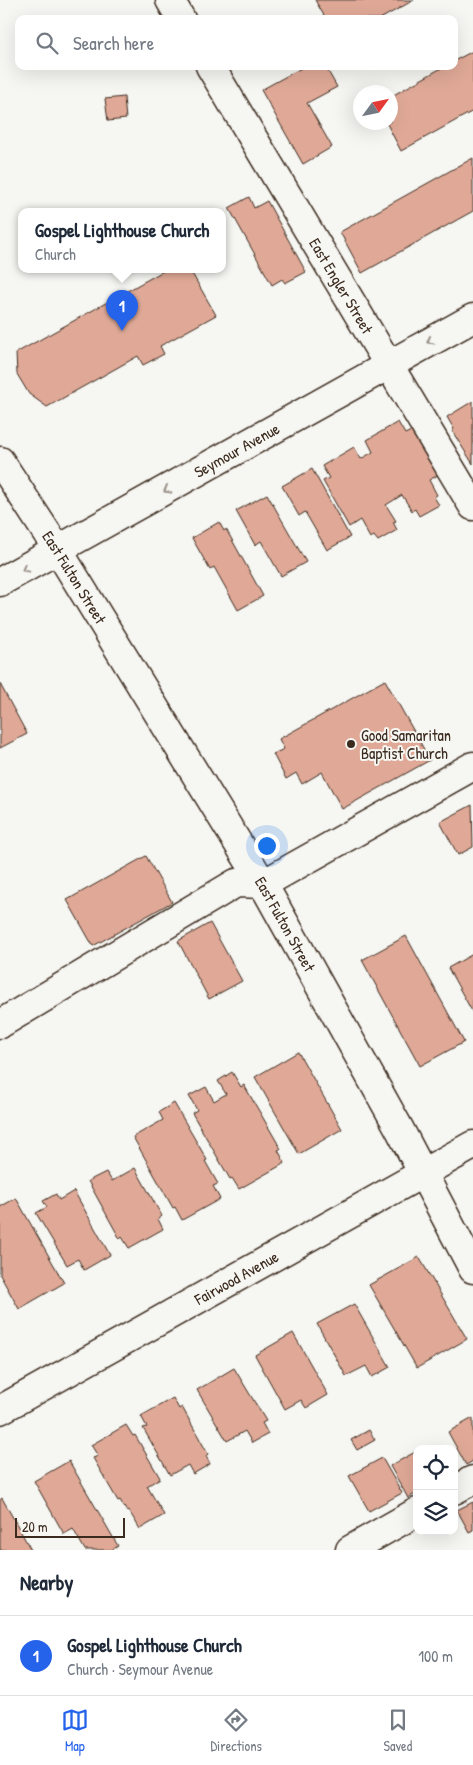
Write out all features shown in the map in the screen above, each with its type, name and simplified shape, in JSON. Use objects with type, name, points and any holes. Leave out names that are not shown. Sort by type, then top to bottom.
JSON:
[{"type":"street","points":[[170,0],[179,15]]},
{"type":"street","name":"East Engler Street","points":[[212,70],[473,506]]},
{"type":"street","name":"Seymour Avenue","points":[[0,582],[473,318]]},
{"type":"street","name":"East Fulton Street","points":[[0,461],[58,550],[263,884],[423,1174],[473,1269]]},
{"type":"street","points":[[0,1024],[236,882],[263,884],[473,766]]},
{"type":"street","name":"Fairwood Avenue","points":[[0,1410],[473,1145]]},
{"type":"street","points":[[458,1488],[473,1480]]},
{"type":"street","points":[[350,1550],[413,1514]]},
{"type":"building","points":[[315,0],[414,0],[387,15],[324,15]]},
{"type":"building","points":[[473,51],[473,111],[401,151],[390,130],[398,130],[398,92],[438,70],[458,70],[458,59]]},
{"type":"building","points":[[298,70],[327,70],[337,87],[307,103],[332,147],[303,164],[261,90]]},
{"type":"building","points":[[124,97],[126,119],[108,121],[105,99]]},
{"type":"building","points":[[473,158],[473,211],[362,273],[340,232]]},
{"type":"building","points":[[249,197],[254,208],[267,201],[306,272],[285,283],[282,279],[272,285],[229,208]]},
{"type":"building","points":[[160,273],[192,273],[216,315],[160,346],[164,354],[143,365],[138,356],[47,407],[29,394],[17,374],[16,353]]},
{"type":"building","points":[[473,401],[473,464],[452,431],[454,429],[447,417]]},
{"type":"building","points":[[398,422],[405,434],[413,430],[438,475],[429,480],[437,495],[434,497],[439,505],[419,516],[415,509],[412,511],[402,495],[386,505],[396,521],[393,522],[397,530],[378,541],[374,536],[370,538],[360,520],[349,527],[323,481],[329,478],[322,466],[354,447],[361,459],[373,452],[367,440]]},
{"type":"building","points":[[312,469],[350,537],[327,550],[305,512],[299,516],[282,486]]},
{"type":"building","points":[[267,494],[306,562],[281,576],[261,541],[255,545],[236,511]]},
{"type":"building","points":[[219,522],[224,531],[226,529],[263,596],[238,610],[214,567],[210,570],[192,538]]},
{"type":"building","name":"Good Samaritan Baptist Church","points":[[385,680],[430,760],[342,809],[322,772],[302,784],[296,773],[286,779],[273,754],[284,749],[279,739]]},
{"type":"building","points":[[0,684],[27,734],[0,748]]},
{"type":"building","points":[[472,805],[473,847],[458,855],[440,822]]},
{"type":"building","points":[[146,856],[172,902],[93,946],[67,900]]},
{"type":"building","points":[[210,923],[242,981],[209,999],[178,941]]},
{"type":"building","points":[[406,936],[464,1042],[420,1066],[362,960]]},
{"type":"building","points":[[473,954],[473,1013],[448,968]]},
{"type":"building","points":[[298,1052],[342,1129],[299,1154],[255,1077]]},
{"type":"building","points":[[232,1072],[241,1087],[244,1085],[281,1149],[278,1150],[285,1163],[239,1189],[232,1178],[230,1179],[192,1113],[197,1110],[189,1096],[206,1087],[214,1101],[226,1094],[218,1081]]},
{"type":"building","points":[[174,1103],[207,1160],[205,1161],[218,1184],[213,1186],[220,1199],[182,1220],[175,1207],[173,1208],[133,1137],[163,1120],[159,1112]]},
{"type":"building","points":[[135,1168],[162,1216],[158,1219],[163,1229],[129,1248],[122,1237],[120,1239],[88,1181],[106,1172],[112,1181]]},
{"type":"building","points":[[74,1191],[110,1255],[84,1270],[78,1259],[67,1265],[36,1213],[47,1207],[43,1201],[56,1194],[59,1200]]},
{"type":"building","points":[[16,1198],[64,1283],[19,1309],[0,1275],[0,1207]]},
{"type":"building","points":[[419,1257],[467,1339],[417,1368],[369,1285]]},
{"type":"building","points":[[354,1304],[390,1367],[372,1377],[366,1366],[346,1376],[317,1324]]},
{"type":"building","points":[[293,1333],[328,1395],[306,1408],[301,1400],[285,1409],[255,1355]]},
{"type":"building","points":[[234,1368],[266,1421],[262,1423],[268,1434],[252,1443],[245,1431],[227,1441],[197,1390]]},
{"type":"building","points":[[173,1398],[179,1409],[182,1407],[208,1454],[206,1456],[210,1464],[193,1474],[188,1465],[170,1475],[143,1428],[147,1427],[141,1416]]},
{"type":"building","points":[[473,1418],[473,1461],[466,1465],[458,1450],[458,1445],[455,1445],[448,1432]]},
{"type":"building","points":[[126,1425],[133,1436],[135,1435],[160,1478],[147,1486],[164,1515],[140,1529],[129,1511],[127,1512],[120,1500],[118,1501],[93,1458],[98,1456],[91,1445]]},
{"type":"building","points":[[369,1430],[375,1440],[357,1450],[351,1440]]},
{"type":"building","points":[[413,1453],[413,1495],[408,1498],[390,1466]]},
{"type":"building","points":[[382,1458],[402,1493],[369,1511],[349,1476]]},
{"type":"building","points":[[69,1461],[118,1546],[112,1550],[85,1550],[73,1529],[64,1534],[34,1481]]},
{"type":"building","points":[[2,1498],[31,1550],[0,1550],[0,1500]]},
{"type":"building","points":[[473,1502],[473,1530],[469,1532],[458,1510]]},
{"type":"place","name":"Gospel Lighthouse Church","points":[[122,331]]},
{"type":"place","name":"Good Samaritan Baptist Church","points":[[351,744]]}]
